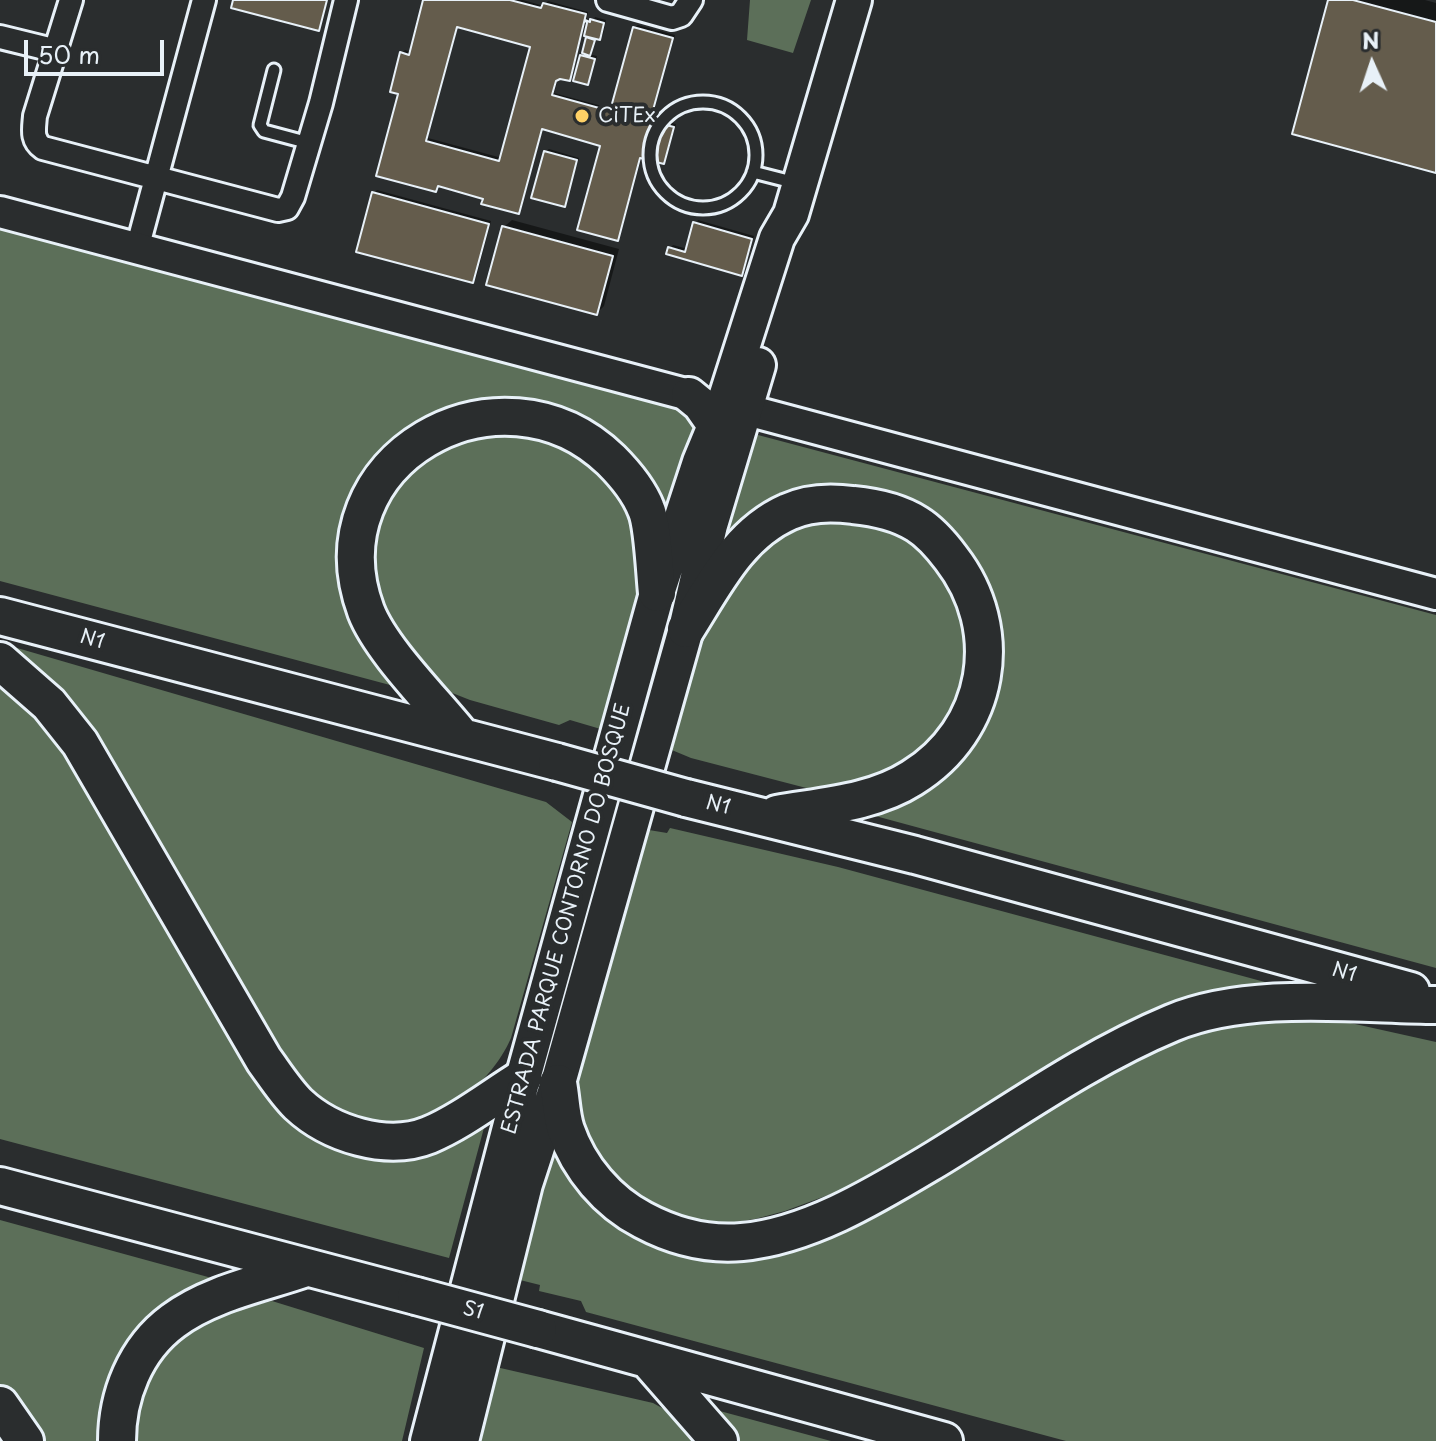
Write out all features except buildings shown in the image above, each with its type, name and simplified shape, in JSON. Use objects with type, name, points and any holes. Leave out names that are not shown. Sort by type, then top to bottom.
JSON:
[{"type":"highway","points":[[461,736],[377,633],[366,611],[356,564],[362,521],[376,486],[394,461],[419,441],[462,421],[506,416],[552,423],[577,434],[600,450],[623,473],[647,510],[657,593]]},
{"type":"highway","points":[[686,629],[727,563],[745,542],[777,518],[806,505],[834,502],[863,506],[893,513],[917,524],[942,546],[971,588],[986,642],[984,668],[978,695],[948,750],[911,779],[869,797],[763,816]]},
{"type":"highway","name":"N1","points":[[0,616],[763,816],[1436,998]]},
{"type":"highway","points":[[0,661],[49,704],[80,743],[264,1060],[284,1089],[300,1105],[318,1119],[345,1132],[401,1142],[425,1137],[448,1126],[523,1078]]},
{"type":"highway","points":[[558,1083],[566,1130],[592,1178],[610,1197],[657,1228],[686,1238],[743,1242],[790,1231],[878,1194],[1114,1050],[1175,1021],[1221,1009],[1260,1004],[1436,1005]]},
{"type":"highway","name":"S1","points":[[0,1186],[944,1441]]},
{"type":"highway","points":[[117,1441],[117,1421],[127,1378],[147,1348],[172,1321],[210,1301],[306,1268]]},
{"type":"highway","points":[[649,1361],[719,1441]]},
{"type":"highway","points":[[0,1405],[25,1441]]},
{"type":"main road","points":[[732,411],[753,316],[777,238],[796,199],[854,0]]},
{"type":"main road","points":[[732,411],[790,250],[796,199]]},
{"type":"main road","points":[[0,212],[689,395],[700,404],[1436,594]]},
{"type":"main road","name":"ESTRADA PARQUE CONTORNO DO BOSQUE","points":[[461,1441],[525,1184],[558,1083],[686,629],[732,411]]},
{"type":"main road","name":"ESTRADA PARQUE CONTORNO DO BOSQUE","points":[[428,1441],[523,1078],[657,593],[732,411]]},
{"type":"street","points":[[71,0],[35,116],[33,134],[36,144],[278,210],[287,208],[293,197],[346,0]]},
{"type":"street","points":[[137,249],[204,0]]},
{"type":"street","points":[[608,0],[672,18],[681,15],[691,0]]},
{"type":"street","points":[[0,37],[57,51]]},
{"type":"lane","points":[[274,70],[260,125],[264,131],[309,143]]},
{"type":"lane","points":[[696,102],[716,103],[736,113],[751,130],[757,151],[753,172],[744,191],[727,203],[708,209],[687,206],[669,196],[656,181],[650,161],[651,141],[661,123],[676,109],[696,102]]},
{"type":"lane","points":[[753,172],[796,199]]},
{"type":"green space","points":[[750,0],[811,0],[793,53],[747,40]]},
{"type":"green space","points":[[0,225],[687,408],[697,419],[662,551],[587,427],[444,416],[348,527],[405,689],[0,581]]},
{"type":"green space","points":[[545,433],[598,464],[644,531],[642,593],[604,730],[570,720],[559,725],[470,700],[432,685],[367,593],[375,509],[443,440]]},
{"type":"green space","points":[[758,435],[1436,615],[1436,968],[857,811],[941,773],[983,594],[849,494],[714,553],[750,439]]},
{"type":"green space","points":[[859,519],[915,542],[946,574],[968,625],[971,665],[960,711],[887,784],[814,790],[691,758],[667,748],[694,651],[720,589],[793,523]]},
{"type":"green space","points":[[0,643],[546,802],[572,822],[511,1038],[484,1079],[445,1109],[398,1124],[374,1124],[350,1118],[298,1085],[0,648]]},
{"type":"green space","points":[[0,674],[58,728],[283,1105],[379,1157],[492,1098],[449,1258],[0,1139]]},
{"type":"green space","points":[[637,828],[667,833],[670,828],[838,867],[1302,992],[1074,1053],[904,1158],[847,1188],[785,1211],[722,1224],[678,1215],[639,1198],[615,1180],[583,1135],[574,1083]]},
{"type":"green space","points":[[1319,1016],[1436,1042],[1436,1441],[1066,1441],[586,1312],[581,1301],[539,1291],[540,1285],[508,1277],[556,1128],[593,1191],[754,1242],[1189,1021]]},
{"type":"green space","points":[[0,1220],[219,1280],[156,1321],[127,1346],[108,1385],[100,1441],[37,1441],[0,1388]]},
{"type":"green space","points":[[272,1301],[424,1348],[402,1441],[131,1441],[140,1384],[181,1332],[215,1314]]},
{"type":"green space","points":[[496,1367],[653,1403],[682,1419],[699,1441],[477,1441]]},
{"type":"green space","points":[[705,1407],[831,1441],[731,1441]]},
{"type":"place","name":"CiTEx","points":[[582,116]]}]
